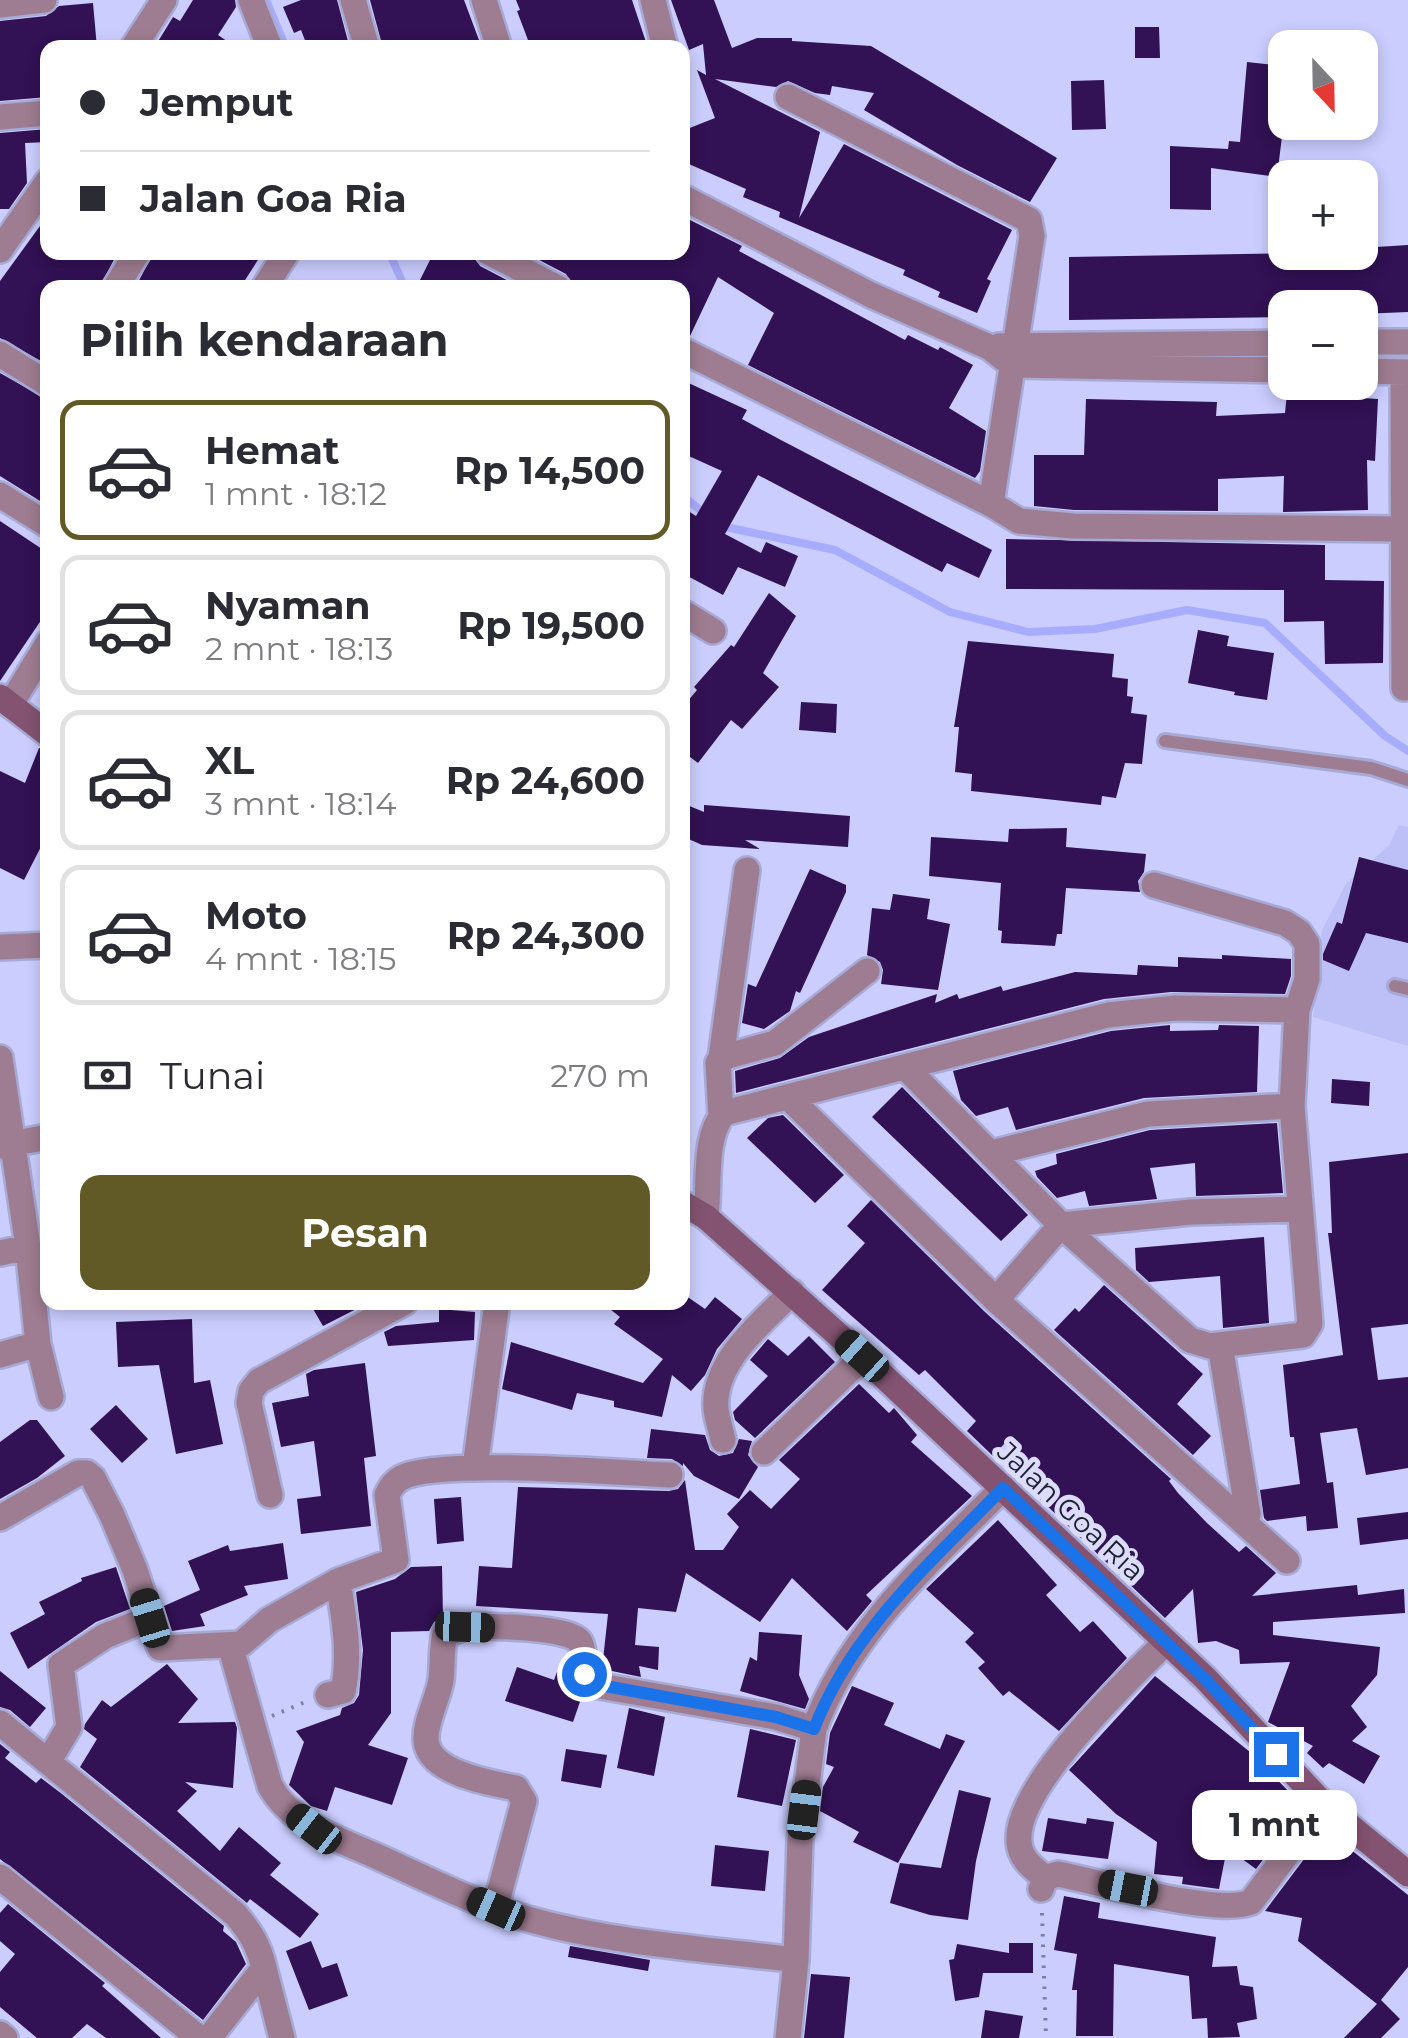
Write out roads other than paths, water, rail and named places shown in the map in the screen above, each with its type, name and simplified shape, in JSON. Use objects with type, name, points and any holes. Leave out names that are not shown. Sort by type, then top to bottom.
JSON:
[{"type":"main road","points":[[5,701],[40,728]]},
{"type":"main road","name":"Jalan Goa Ria","points":[[690,1207],[706,1216],[862,1356],[1166,1642],[1324,1804],[1408,1874]]},
{"type":"street","points":[[0,5],[44,0]]},
{"type":"street","points":[[138,40],[164,0]]},
{"type":"street","points":[[252,0],[267,40]]},
{"type":"street","points":[[353,0],[365,40]]},
{"type":"street","points":[[484,0],[496,40]]},
{"type":"street","points":[[652,0],[664,40]]},
{"type":"street","points":[[788,98],[1029,220],[1032,236],[991,504]]},
{"type":"street","points":[[0,116],[40,114]]},
{"type":"street","points":[[0,250],[40,192]]},
{"type":"street","points":[[690,202],[989,348],[1014,354],[1268,370]]},
{"type":"street","points":[[504,260],[542,280]]},
{"type":"street","points":[[1014,354],[1268,342]]},
{"type":"street","points":[[1378,342],[1408,342]]},
{"type":"street","points":[[1258,370],[1268,350]]},
{"type":"street","points":[[0,354],[40,379]]},
{"type":"street","points":[[690,354],[1019,521],[1073,526],[1402,529]]},
{"type":"street","points":[[1378,371],[1406,372],[1402,529],[1404,688]]},
{"type":"street","points":[[0,495],[40,520]]},
{"type":"street","points":[[690,617],[713,631]]},
{"type":"street","points":[[5,701],[40,654]]},
{"type":"street","points":[[721,1116],[718,1063],[747,870]]},
{"type":"street","points":[[906,1068],[1061,1225],[1182,1334],[1200,1344],[1220,1345],[1303,1334],[1310,1324],[1292,1106],[1297,1010],[1307,979],[1308,944],[1299,932],[1284,923],[1154,885]]},
{"type":"street","points":[[0,947],[40,945]]},
{"type":"street","points":[[721,1058],[775,1043],[867,971]]},
{"type":"street","points":[[706,1216],[712,1144],[721,1116],[1108,1015],[1175,1008],[1297,1010]]},
{"type":"street","points":[[0,1058],[7,1145],[28,1247],[38,1344],[50,1397]]},
{"type":"street","points":[[788,1097],[996,1300],[1287,1561]]},
{"type":"street","points":[[992,1153],[1148,1114],[1292,1106]]},
{"type":"street","points":[[7,1145],[40,1139]]},
{"type":"street","points":[[996,1300],[1061,1225],[1191,1212],[1300,1208]]},
{"type":"street","points":[[0,1253],[28,1247]]},
{"type":"street","points":[[723,1440],[716,1406],[728,1365],[740,1345],[792,1292]]},
{"type":"street","points":[[270,1494],[249,1404],[251,1391],[259,1381],[390,1310]]},
{"type":"street","points":[[475,1468],[497,1310]]},
{"type":"street","points":[[0,1356],[38,1344]]},
{"type":"street","points":[[1220,1345],[1248,1514],[1246,1522]]},
{"type":"street","points":[[764,1452],[862,1356]]},
{"type":"street","points":[[0,1518],[78,1473],[87,1473],[112,1515],[136,1570],[160,1648],[230,1646],[249,1639],[270,1620],[338,1581],[396,1560],[387,1495],[403,1476],[475,1468],[670,1475]]},
{"type":"street","points":[[788,2038],[796,1960],[800,1840],[814,1729],[858,1642],[1003,1488]]},
{"type":"street","points":[[328,1695],[343,1691],[347,1670],[346,1630],[338,1581]]},
{"type":"street","points":[[48,1762],[69,1728],[62,1665],[105,1636],[150,1618]]},
{"type":"street","points":[[496,1909],[524,1801],[516,1788],[451,1772],[430,1754],[426,1739],[441,1677],[440,1653],[445,1634],[465,1627],[574,1635],[581,1642],[584,1674],[594,1684],[776,1717],[814,1729]]},
{"type":"street","points":[[1166,1642],[1107,1701],[1042,1779],[1025,1806],[1018,1840],[1020,1852],[1043,1884],[1058,1874],[1206,1904],[1247,1904],[1324,1804]]},
{"type":"street","points":[[230,1646],[270,1786],[284,1806],[314,1829],[496,1909],[534,1921],[638,1940],[796,1960]]},
{"type":"street","points":[[0,1723],[235,1914],[259,1946],[282,2038]]},
{"type":"street","points":[[0,1877],[199,2038]]},
{"type":"street","points":[[209,2038],[264,1968]]},
{"type":"lane","points":[[1165,742],[1371,768],[1408,780]]},
{"type":"waterway","points":[[266,0],[283,40]]},
{"type":"waterway","points":[[393,260],[401,280]]},
{"type":"waterway","points":[[690,502],[706,515]]},
{"type":"waterway","points":[[721,526],[835,550],[950,612],[1028,632],[1095,629],[1187,610],[1265,623],[1385,736],[1408,751]]}]
